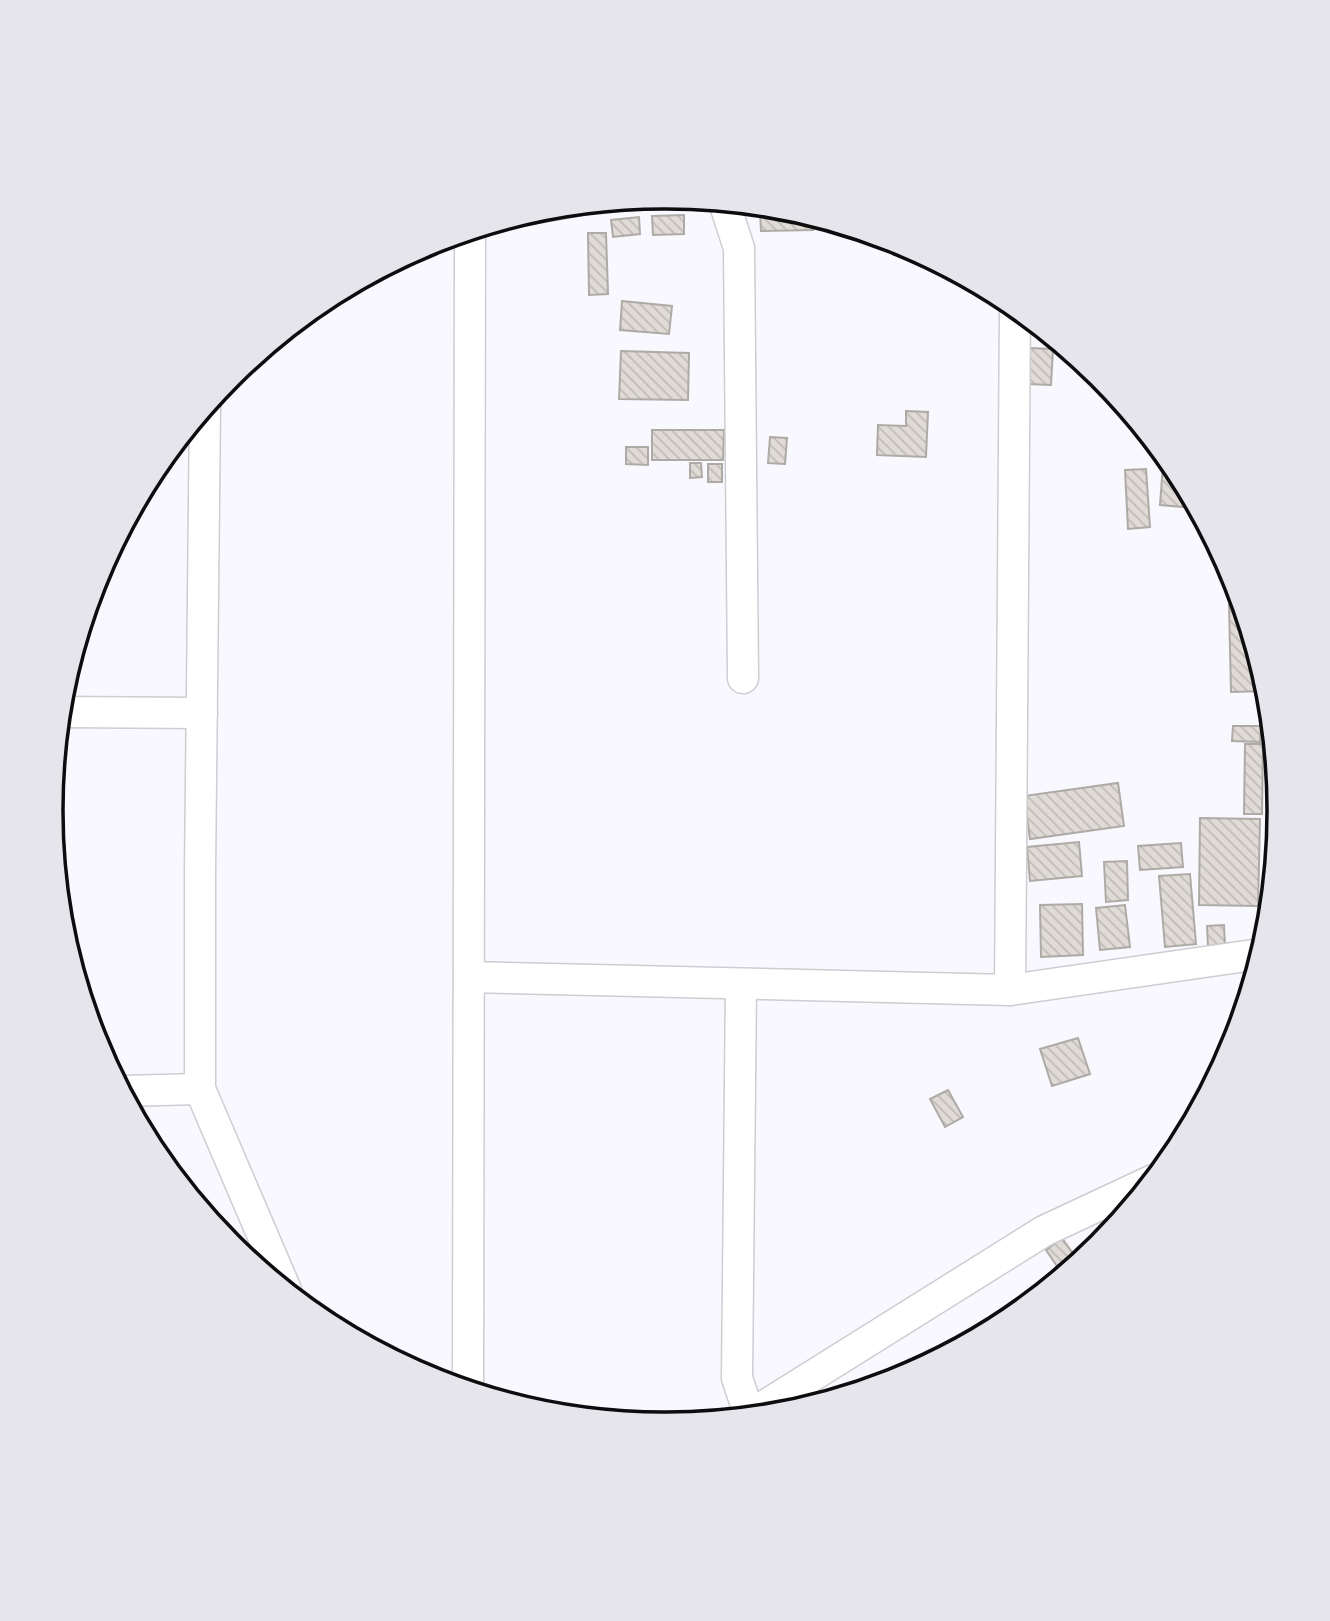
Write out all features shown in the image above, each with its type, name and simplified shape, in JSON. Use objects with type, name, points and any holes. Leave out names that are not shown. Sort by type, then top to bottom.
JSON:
[{"type":"street","points":[[727,212],[739,248],[743,678]]},
{"type":"street","points":[[468,1380],[470,240]]},
{"type":"street","points":[[1010,990],[1015,321]]},
{"type":"street","points":[[205,423],[200,1089],[278,1271]]},
{"type":"street","points":[[72,712],[202,713]]},
{"type":"street","points":[[469,977],[1010,990],[1248,956]]},
{"type":"street","points":[[741,984],[737,1378],[749,1406]]},
{"type":"street","points":[[132,1091],[200,1089]]},
{"type":"street","points":[[772,1403],[1044,1231],[1133,1190]]},
{"type":"building","points":[[596,213],[527,225],[548,220]]},
{"type":"building","points":[[684,215],[684,234],[653,235],[652,216]]},
{"type":"building","points":[[639,217],[640,234],[613,237],[611,220]]},
{"type":"building","points":[[760,217],[813,227],[813,230],[761,231]]},
{"type":"building","points":[[588,233],[606,233],[608,294],[589,295]]},
{"type":"building","points":[[622,301],[672,306],[669,334],[620,330]]},
{"type":"building","points":[[1030,348],[1051,349],[1053,351],[1051,385],[1028,384]]},
{"type":"building","points":[[621,351],[689,353],[688,400],[619,399]]},
{"type":"building","points":[[906,411],[928,412],[926,457],[877,455],[878,425],[906,426]]},
{"type":"building","points":[[652,430],[724,430],[723,460],[652,460]]},
{"type":"building","points":[[770,437],[787,438],[785,464],[768,463]]},
{"type":"building","points":[[626,447],[648,447],[648,465],[626,464]]},
{"type":"building","points":[[690,463],[701,463],[702,477],[690,478]]},
{"type":"building","points":[[708,464],[722,464],[722,482],[708,482]]},
{"type":"building","points":[[1146,469],[1150,527],[1128,529],[1125,470]]},
{"type":"building","points":[[1163,471],[1185,507],[1160,505]]},
{"type":"building","points":[[1229,605],[1235,617],[1255,691],[1231,692]]},
{"type":"building","points":[[1233,726],[1261,726],[1260,742],[1232,741]]},
{"type":"building","points":[[1245,744],[1263,744],[1262,814],[1244,814]]},
{"type":"building","points":[[1118,783],[1124,826],[1030,839],[1024,796]]},
{"type":"building","points":[[1200,818],[1260,819],[1258,906],[1199,905]]},
{"type":"building","points":[[1079,842],[1082,876],[1030,881],[1027,847]]},
{"type":"building","points":[[1181,843],[1183,867],[1140,870],[1138,846]]},
{"type":"building","points":[[1127,861],[1128,900],[1106,902],[1104,862]]},
{"type":"building","points":[[1190,874],[1196,944],[1165,947],[1159,876]]},
{"type":"building","points":[[1082,904],[1083,955],[1041,957],[1040,905]]},
{"type":"building","points":[[1125,905],[1130,947],[1100,950],[1096,908]]},
{"type":"building","points":[[1224,925],[1225,946],[1208,947],[1207,926]]},
{"type":"building","points":[[1078,1038],[1090,1074],[1052,1086],[1040,1049]]},
{"type":"building","points":[[948,1090],[963,1117],[945,1127],[930,1099]]},
{"type":"building","points":[[1062,1238],[1073,1253],[1057,1267],[1046,1250]]}]
